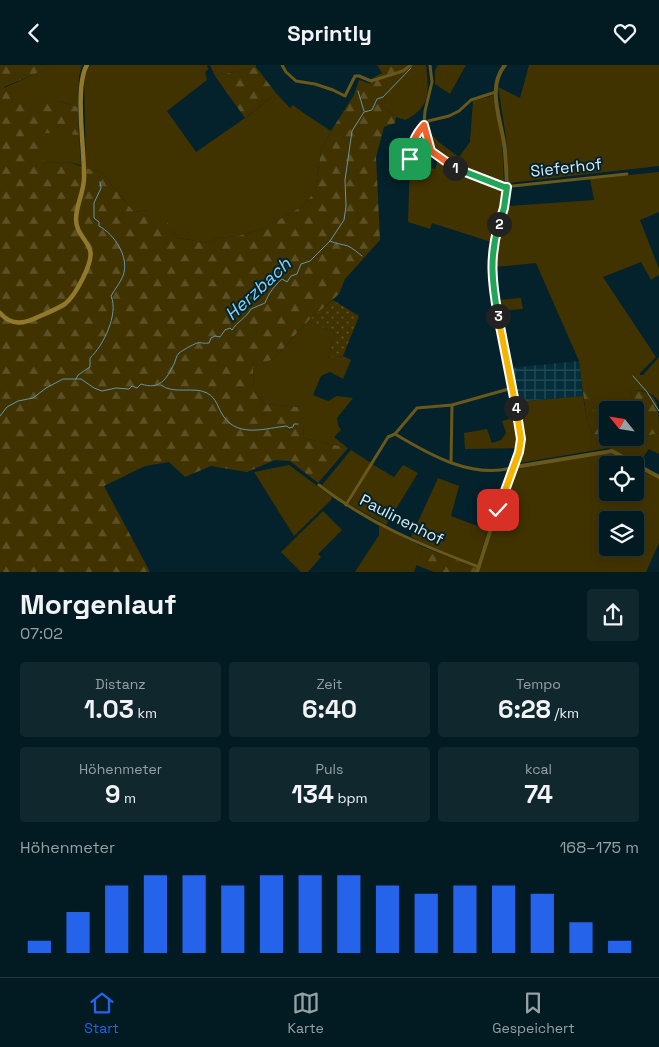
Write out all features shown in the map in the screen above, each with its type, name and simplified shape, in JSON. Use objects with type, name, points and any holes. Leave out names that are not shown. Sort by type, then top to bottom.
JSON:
[{"type":"main road","points":[[0,313],[8,320],[20,323],[36,318],[64,304],[80,284],[90,259],[90,251],[78,232],[76,219],[84,178],[82,77],[87,65]]},
{"type":"street","points":[[282,65],[286,72],[296,81],[315,84],[345,96],[356,76],[371,81],[403,71],[411,65]]},
{"type":"street","points":[[410,159],[410,147],[424,124],[432,82],[430,65]]},
{"type":"street","points":[[478,570],[515,467],[521,439],[493,288],[491,265],[492,250],[504,208],[507,187],[504,141],[496,92],[498,77],[505,65]]},
{"type":"street","points":[[424,124],[449,116],[459,111],[471,100],[496,92]]},
{"type":"street","points":[[424,124],[431,151],[452,166],[507,187]]},
{"type":"street","name":"Sieferhof","points":[[507,187],[627,174]]},
{"type":"street","points":[[346,505],[388,437],[395,434],[417,407],[452,405],[512,388]]},
{"type":"street","points":[[451,462],[452,405]]},
{"type":"street","points":[[395,434],[435,457],[464,467],[487,469],[515,467],[612,451],[659,477]]},
{"type":"street","name":"Paulinenhof","points":[[319,485],[346,505],[370,519],[478,570]]},
{"type":"shaded area","points":[[579,361],[583,396],[517,402],[510,368]]},
{"type":"green space","points":[[0,65],[50,65],[51,67],[4,87],[12,101],[58,101],[78,107],[79,135],[44,133],[44,163],[68,162],[102,173],[134,212],[148,210],[161,213],[178,238],[208,243],[216,238],[238,236],[262,229],[303,206],[315,191],[321,151],[331,131],[354,95],[359,80],[371,84],[371,79],[382,73],[377,65],[415,65],[415,73],[410,79],[406,75],[381,104],[396,117],[395,123],[384,127],[376,157],[380,240],[345,279],[339,294],[304,325],[275,358],[253,368],[254,391],[265,404],[300,407],[310,411],[304,423],[303,438],[348,448],[318,483],[290,461],[275,460],[247,472],[211,466],[185,477],[169,462],[145,466],[104,486],[150,572],[0,572]]},
{"type":"green space","points":[[50,65],[82,65],[79,76],[78,107],[58,101],[12,101],[4,88],[50,67]]},
{"type":"green space","points":[[207,65],[208,70],[205,72],[207,80],[167,111],[196,152],[248,116],[276,93],[290,108],[293,105],[331,131],[321,151],[315,191],[303,206],[262,229],[238,236],[216,238],[208,243],[178,238],[172,229],[148,210],[134,212],[102,173],[86,168],[84,76],[89,66]]},
{"type":"green space","points":[[210,65],[256,65],[256,67],[215,76]]},
{"type":"green space","points":[[415,65],[426,65],[428,90],[420,110],[405,120],[396,117],[381,104],[406,74],[410,79]]},
{"type":"green space","points":[[438,65],[466,65],[450,94],[435,84],[435,70]]},
{"type":"green space","points":[[529,65],[659,65],[659,166],[509,183],[506,137],[498,87],[520,98]]},
{"type":"green space","points":[[256,67],[276,93],[245,118],[215,76]]},
{"type":"green space","points":[[494,95],[502,142],[504,184],[502,186],[444,160],[431,148],[429,142],[429,132],[459,157],[470,142],[473,101]]},
{"type":"green space","points":[[44,132],[79,135],[81,165],[68,162],[44,163]]},
{"type":"green space","points":[[439,158],[452,168],[504,190],[502,207],[491,242],[432,223],[430,229],[408,222],[410,160],[435,169]]},
{"type":"green space","points":[[659,172],[659,212],[640,220],[659,269],[659,275],[651,280],[641,262],[603,277],[656,357],[640,375],[643,375],[659,357],[659,401],[646,392],[629,390],[634,401],[599,401],[599,413],[595,413],[588,386],[582,385],[579,361],[536,263],[495,267],[496,246],[507,206],[594,200],[590,179]]},
{"type":"green space","points":[[521,298],[523,309],[500,311],[497,300]]},
{"type":"green space","points":[[333,300],[359,316],[343,356],[328,358],[335,333],[308,321]]},
{"type":"green space","points":[[308,321],[335,333],[328,358],[343,356],[351,360],[343,379],[330,372],[321,376],[313,395],[328,401],[337,396],[353,398],[337,418],[341,430],[334,437],[348,448],[303,438],[304,423],[300,407],[265,404],[254,391],[253,368],[275,358]]},
{"type":"green space","points":[[582,385],[588,385],[595,413],[599,413],[599,434],[593,434],[587,421]]},
{"type":"green space","points":[[629,390],[639,391],[652,396],[659,414],[659,433],[644,436],[644,401],[634,401]]},
{"type":"green space","points":[[583,396],[587,421],[593,434],[599,434],[599,446],[644,446],[644,436],[659,433],[659,454],[649,449],[644,456],[624,456],[609,448],[519,463],[522,440],[517,402]]},
{"type":"green space","points":[[516,417],[517,448],[465,449],[464,433],[487,429],[492,443],[501,440],[506,433],[502,421]]},
{"type":"green space","points":[[351,450],[371,463],[346,505],[322,485]]},
{"type":"green space","points":[[608,453],[616,454],[619,456],[599,456],[599,501],[644,501],[644,470],[659,479],[659,543],[646,572],[479,572],[494,526],[517,469]]},
{"type":"green space","points":[[372,464],[394,477],[403,465],[418,473],[386,525],[349,504]]},
{"type":"green space","points":[[289,465],[332,497],[294,536],[254,472]]},
{"type":"green space","points":[[438,478],[459,486],[451,516],[488,530],[477,565],[437,551],[411,537]]},
{"type":"green space","points":[[323,511],[342,530],[318,554],[321,557],[308,572],[301,572],[281,552]]},
{"type":"green space","points":[[362,516],[423,547],[414,572],[355,572],[379,535],[379,526]]},
{"type":"green space","points":[[423,547],[477,568],[476,572],[434,572],[416,565]]},
{"type":"waterway","name":"Herzbach","points":[[0,416],[7,407],[18,401],[33,398],[63,379],[81,379],[102,391],[116,388],[129,389],[132,386],[137,388],[141,384],[148,386],[158,385],[168,375],[179,353],[197,343],[209,343],[211,338],[215,336],[220,337],[225,330],[230,328],[232,330],[251,309],[265,303],[277,284],[282,279],[287,282],[291,276],[297,274],[301,264],[310,261],[330,241],[344,220],[346,206],[345,180],[352,131],[364,112],[372,110],[377,99],[383,97],[411,68]]},
{"type":"waterway","points":[[358,91],[364,111]]},
{"type":"waterway","points":[[76,379],[78,375],[90,367],[90,358],[104,338],[113,312],[111,296],[122,279],[125,269],[122,254],[115,240],[99,226],[99,222],[94,218],[94,203],[101,188],[100,182]]},
{"type":"waterway","points":[[330,241],[348,246],[362,256]]},
{"type":"waterway","points":[[633,376],[647,392],[659,411]]},
{"type":"waterway","points":[[161,385],[171,389],[196,390],[207,393],[215,401],[224,417],[237,428],[262,430],[287,426],[289,428],[293,427],[294,424],[298,424]]},
{"type":"route","points":[[410,159],[410,147],[424,125],[431,151],[452,166],[471,175],[507,187],[506,201],[492,250],[491,265],[493,288],[521,439],[515,467],[498,510]]}]
